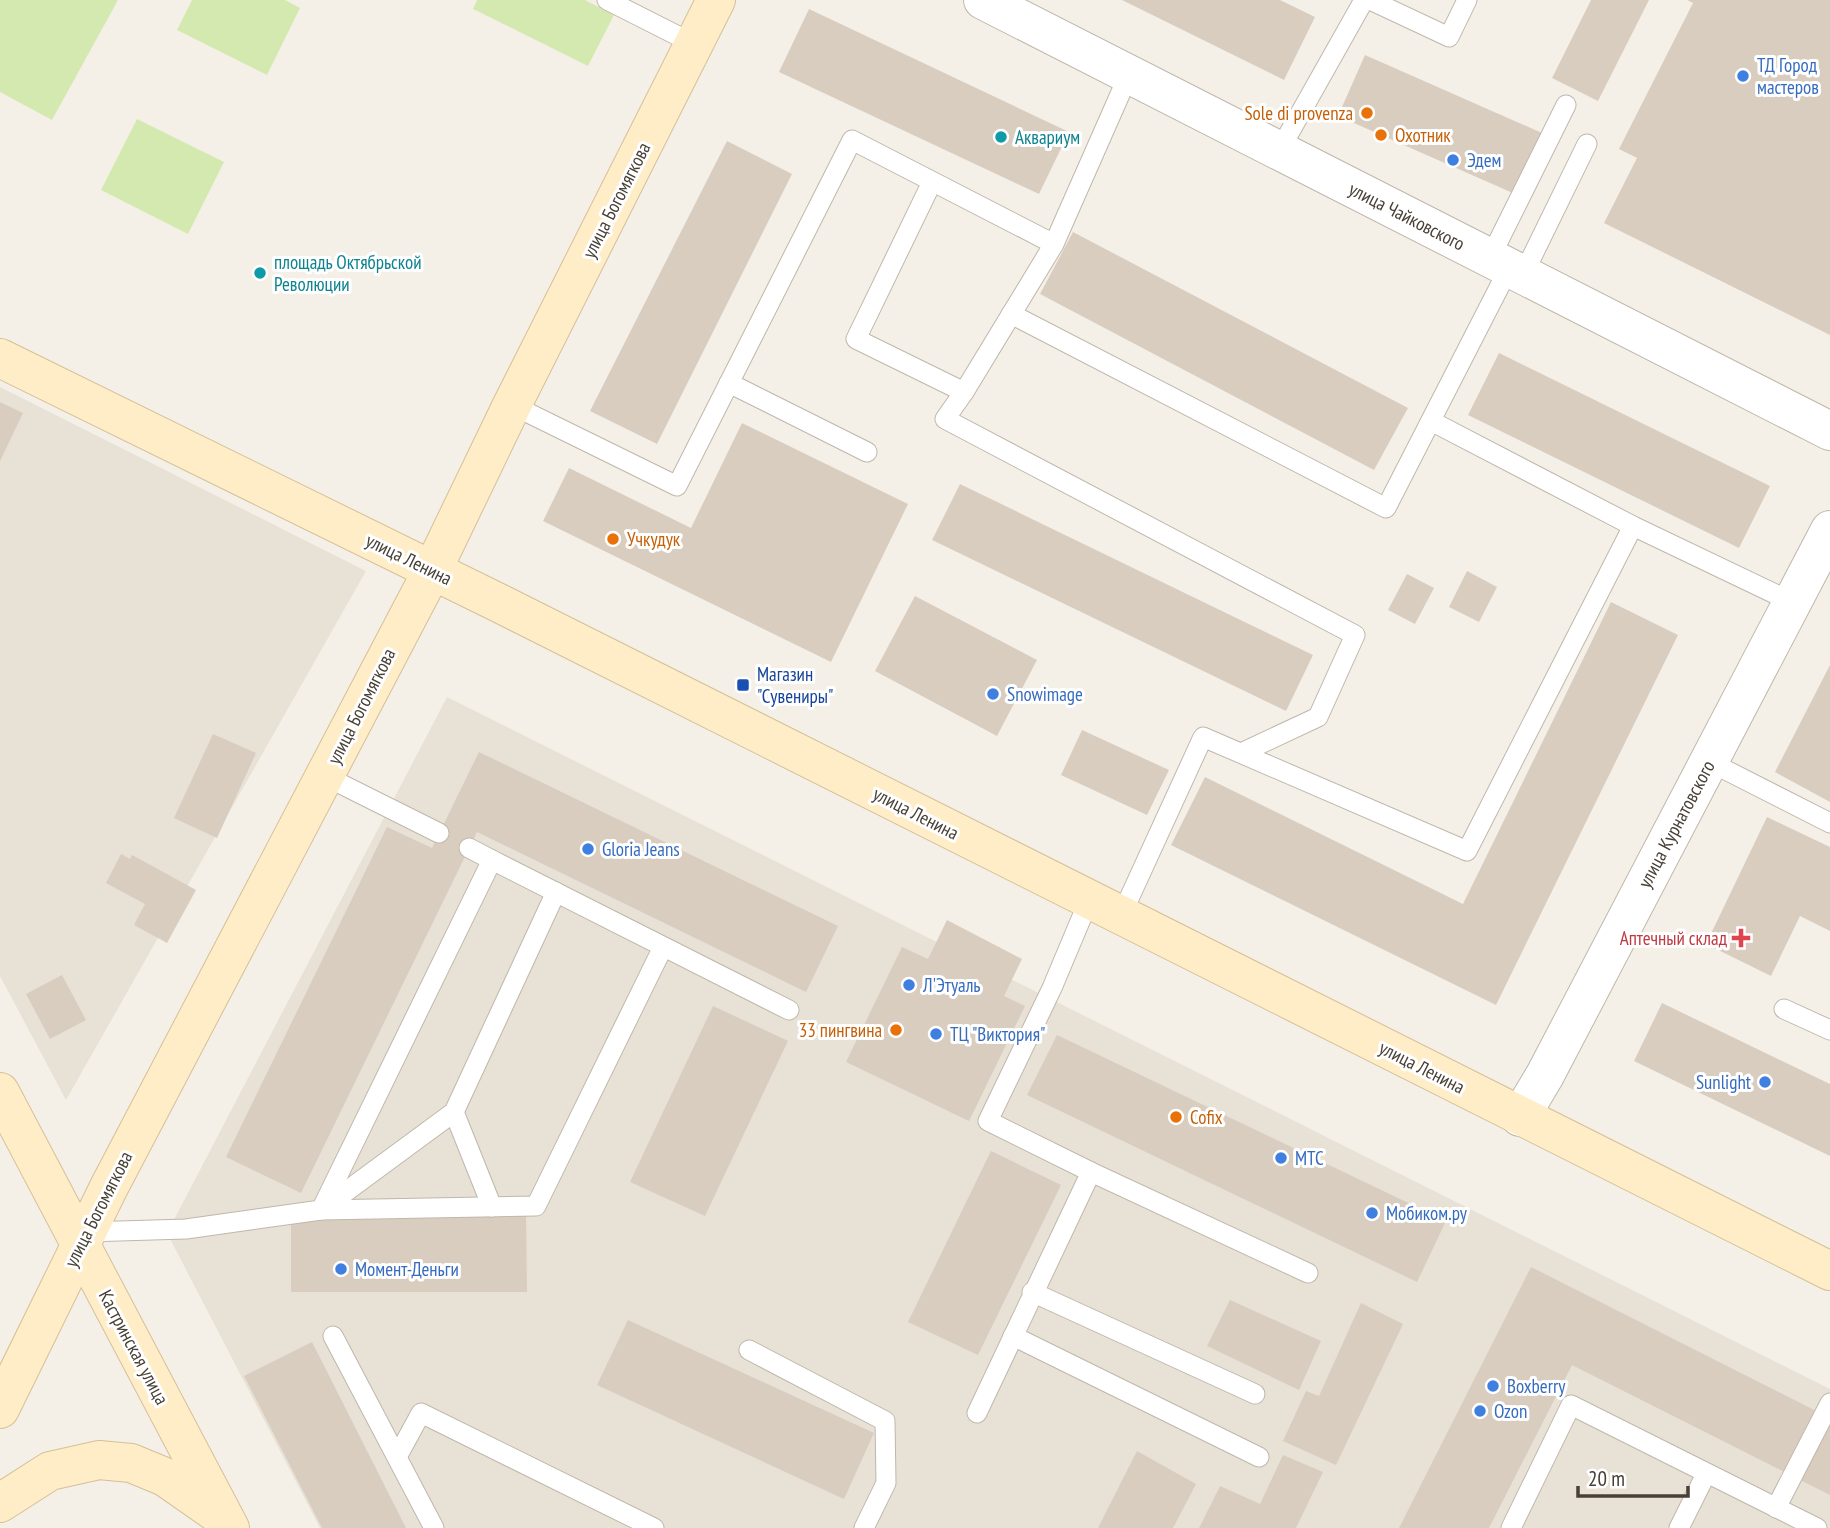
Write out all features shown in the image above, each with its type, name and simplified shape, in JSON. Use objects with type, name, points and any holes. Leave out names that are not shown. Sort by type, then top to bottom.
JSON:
[{"type":"main road","name":"улица Богомягкова","points":[[0,1409],[83,1238],[432,571],[512,405],[716,0]]},
{"type":"main road","name":"улица Ленина","points":[[0,358],[432,571],[1830,1271]]},
{"type":"main road","name":"Кастринская улица","points":[[0,1092],[83,1238],[146,1368],[227,1523]]},
{"type":"main road","points":[[0,1503],[50,1471],[99,1460],[131,1463],[165,1477],[227,1523]]},
{"type":"street","name":"улица Чайковского","points":[[983,0],[1830,431]]},
{"type":"street","name":"улица Курнатовского","points":[[1520,1117],[1545,1075],[1830,530]]},
{"type":"lane","points":[[607,0],[694,44]]},
{"type":"lane","points":[[1279,151],[1367,0],[1450,37],[1467,0]]},
{"type":"lane","points":[[1129,75],[1054,244],[945,419],[1355,635],[1318,717],[1241,754]]},
{"type":"lane","points":[[1011,314],[1386,508],[1507,267],[1566,105]]},
{"type":"lane","points":[[512,405],[677,486],[852,141],[1054,244]]},
{"type":"lane","points":[[1507,267],[1587,144]]},
{"type":"lane","points":[[932,182],[856,339],[964,392]]},
{"type":"lane","points":[[729,383],[867,452]]},
{"type":"lane","points":[[1431,421],[1633,526],[1792,602]]},
{"type":"lane","points":[[1308,1273],[988,1121],[1052,988],[1105,908],[1203,737],[1466,851],[1633,526]]},
{"type":"lane","points":[[1708,761],[1830,823]]},
{"type":"lane","points":[[325,776],[439,833]]},
{"type":"lane","points":[[469,848],[789,1010]]},
{"type":"lane","points":[[321,1210],[492,860]]},
{"type":"lane","points":[[321,1210],[454,1112],[556,892]]},
{"type":"lane","points":[[83,1238],[186,1229],[321,1210],[536,1206],[663,947]]},
{"type":"lane","points":[[1784,1009],[1830,1030]]},
{"type":"lane","points":[[454,1112],[492,1207]]},
{"type":"lane","points":[[977,1413],[1091,1172]]},
{"type":"lane","points":[[1032,1293],[1255,1394]]},
{"type":"lane","points":[[334,1336],[434,1528]]},
{"type":"lane","points":[[1013,1336],[1259,1457]]},
{"type":"lane","points":[[749,1350],[885,1421],[886,1483],[864,1528]]},
{"type":"lane","points":[[1776,1508],[1830,1403]]},
{"type":"lane","points":[[1511,1528],[1571,1405],[1816,1528]]},
{"type":"lane","points":[[397,1457],[421,1413],[654,1528]]},
{"type":"lane","points":[[1679,1528],[1706,1474]]},
{"type":"shaded area","points":[[0,387],[366,571],[66,1100],[0,976]]},
{"type":"shaded area","points":[[447,697],[1830,1389],[1830,1528],[320,1528],[167,1233]]},
{"type":"green space","points":[[0,0],[118,0],[52,120],[0,92]]},
{"type":"green space","points":[[192,0],[285,0],[300,8],[267,75],[177,30]]},
{"type":"green space","points":[[477,0],[585,0],[614,15],[588,66],[473,9]]},
{"type":"green space","points":[[137,119],[224,162],[188,234],[101,190]]},
{"type":"building","points":[[1122,0],[1280,0],[1315,17],[1284,80]]},
{"type":"building","points":[[1591,0],[1649,0],[1598,101],[1552,78]]},
{"type":"building","name":"ТД Город мастеров","points":[[1687,0],[1830,0],[1830,335],[1604,223],[1637,158],[1619,149],[1693,3]]},
{"type":"building","points":[[809,9],[1069,132],[1039,194],[779,72]]},
{"type":"building","points":[[1365,55],[1542,133],[1515,194],[1338,116]]},
{"type":"building","points":[[727,141],[792,174],[657,444],[590,411]]},
{"type":"building","points":[[1073,232],[1408,408],[1374,470],[1040,294]]},
{"type":"building","points":[[1499,353],[1770,486],[1739,548],[1468,415]]},
{"type":"building","points":[[0,402],[23,413],[0,461]]},
{"type":"building","points":[[742,423],[908,504],[831,662],[543,521],[569,468],[691,528]]},
{"type":"building","points":[[960,484],[1313,655],[1286,711],[932,540]]},
{"type":"building","points":[[1467,571],[1497,587],[1479,622],[1449,607]]},
{"type":"building","points":[[1407,574],[1434,588],[1415,624],[1388,610]]},
{"type":"building","points":[[915,596],[1037,660],[997,736],[875,671]]},
{"type":"building","points":[[1611,602],[1678,635],[1496,1005],[1171,845],[1205,777],[1463,904]]},
{"type":"building","points":[[1830,665],[1830,802],[1775,772]]},
{"type":"building","points":[[1082,730],[1169,770],[1147,815],[1061,775]]},
{"type":"building","points":[[213,734],[256,753],[217,838],[174,818]]},
{"type":"building","points":[[479,752],[838,926],[806,992],[477,832],[301,1193],[226,1157],[387,827],[432,848]]},
{"type":"building","points":[[1767,817],[1830,847],[1830,931],[1800,916],[1771,976],[1706,944]]},
{"type":"building","points":[[121,854],[130,859],[132,855],[196,890],[167,943],[134,925],[145,904],[106,883]]},
{"type":"building","name":"ТЦ \"Виктория\"","points":[[947,920],[1022,959],[1004,996],[1025,1006],[969,1121],[846,1062],[902,947],[928,959]]},
{"type":"building","points":[[62,975],[86,1020],[50,1039],[26,994]]},
{"type":"building","points":[[1662,1003],[1830,1084],[1830,1156],[1634,1061]]},
{"type":"building","points":[[713,1006],[788,1041],[705,1216],[630,1182]]},
{"type":"building","points":[[1057,1035],[1446,1221],[1417,1282],[1027,1095]]},
{"type":"building","points":[[991,1151],[1061,1185],[978,1355],[908,1322]]},
{"type":"building","points":[[291,1214],[526,1214],[527,1292],[291,1292]]},
{"type":"building","points":[[1531,1267],[1830,1418],[1830,1495],[1572,1365],[1489,1528],[1399,1528]]},
{"type":"building","points":[[1230,1300],[1321,1341],[1299,1390],[1207,1346]]},
{"type":"building","points":[[1361,1303],[1403,1324],[1336,1465],[1283,1441],[1306,1391],[1319,1396]]},
{"type":"building","points":[[628,1320],[874,1433],[844,1499],[597,1385]]},
{"type":"building","points":[[312,1342],[406,1528],[322,1528],[244,1376]]},
{"type":"building","points":[[1137,1451],[1196,1484],[1173,1528],[1098,1528]]},
{"type":"building","points":[[1283,1455],[1323,1472],[1296,1528],[1199,1528],[1220,1486],[1260,1504]]},
{"type":"place","name":"ТД Город мастеров","points":[[1743,76]]},
{"type":"place","name":"Sole di provenza","points":[[1367,113]]},
{"type":"place","name":"Охотник","points":[[1381,135]]},
{"type":"place","name":"Аквариум","points":[[1001,137]]},
{"type":"place","name":"Эдем","points":[[1453,160]]},
{"type":"place","name":"площадь Октябрьской Революции","points":[[260,273]]},
{"type":"place","name":"Учкудук","points":[[613,539]]},
{"type":"place","name":"Магазин \"Сувениры\"","points":[[743,685]]},
{"type":"place","name":"Snowimage","points":[[993,694]]},
{"type":"place","name":"Gloria Jeans","points":[[588,849]]},
{"type":"place","name":"Аптечный склад","points":[[1741,938]]},
{"type":"place","name":"Л'Этуаль","points":[[909,985]]},
{"type":"place","name":"33 пингвина","points":[[896,1030]]},
{"type":"place","name":"ТЦ \"Виктория\"","points":[[936,1034]]},
{"type":"place","name":"Sunlight","points":[[1765,1082]]},
{"type":"place","name":"Cofix","points":[[1176,1117]]},
{"type":"place","name":"МТС","points":[[1281,1158]]},
{"type":"place","name":"Мобиком.ру","points":[[1372,1213]]},
{"type":"place","name":"Момент-Деньги","points":[[341,1269]]},
{"type":"place","name":"Boxberry","points":[[1493,1386]]},
{"type":"place","name":"Ozon","points":[[1480,1411]]}]
